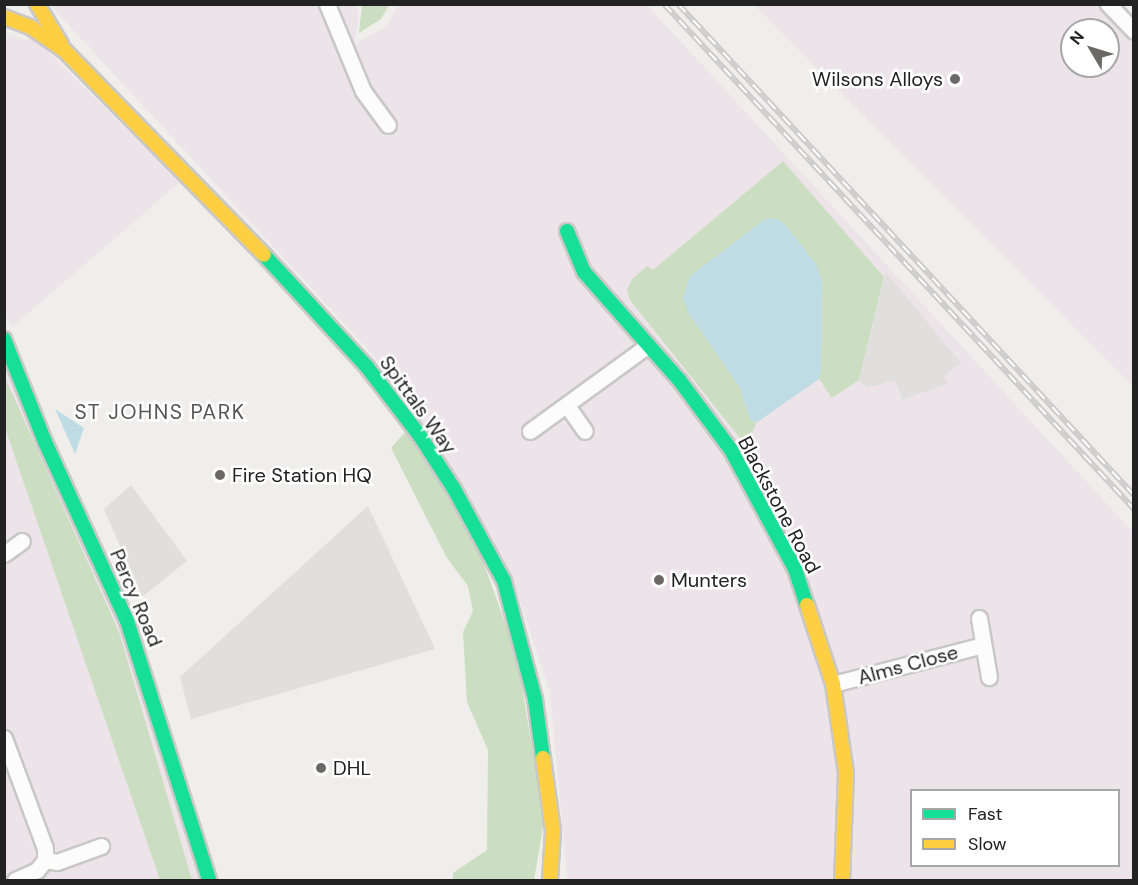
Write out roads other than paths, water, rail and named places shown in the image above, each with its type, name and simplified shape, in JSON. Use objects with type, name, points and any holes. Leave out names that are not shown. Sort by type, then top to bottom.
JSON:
[{"type":"main road","points":[[17,4],[4,15],[32,28],[64,50]]},
{"type":"main road","points":[[37,4],[64,50]]},
{"type":"main road","name":"Spittals Way","points":[[64,50],[301,293],[367,367],[420,436],[454,489],[504,581],[519,630],[535,699],[553,831],[550,880]]},
{"type":"main road","name":"Blackstone Road","points":[[567,231],[584,272],[680,381],[744,470],[795,569],[833,684],[846,773],[846,879]]},
{"type":"main road","name":"Percy Road","points":[[4,339],[45,442],[127,621],[208,880]]},
{"type":"street","points":[[327,4],[363,91],[388,125]]},
{"type":"street","points":[[1108,4],[1134,32]]},
{"type":"street","points":[[530,431],[568,407],[647,346]]},
{"type":"street","points":[[568,407],[585,430]]},
{"type":"street","points":[[4,554],[22,541]]},
{"type":"street","name":"Alms Close","points":[[979,618],[989,677]]},
{"type":"street","name":"Alms Close","points":[[833,684],[983,645]]},
{"type":"street","points":[[4,738],[45,848],[45,860],[37,870],[15,880]]},
{"type":"street","points":[[45,860],[57,862],[101,846]]},
{"type":"water","points":[[774,218],[784,223],[816,264],[822,280],[821,371],[819,379],[756,423],[750,419],[740,388],[689,314],[683,298],[690,276],[764,220]]},
{"type":"water","points":[[55,409],[84,428],[75,454]]},
{"type":"railway","points":[[664,4],[1134,509]]},
{"type":"railway","points":[[678,4],[1134,495]]},
{"type":"place","name":"Wilsons Alloys","points":[[955,79]]},
{"type":"place","name":"Fire Station HQ","points":[[220,475]]},
{"type":"place","name":"Munters","points":[[659,580]]},
{"type":"place","name":"DHL","points":[[321,768]]},
{"type":"district","name":"ST JOHNS PARK","points":[[160,412]]}]
